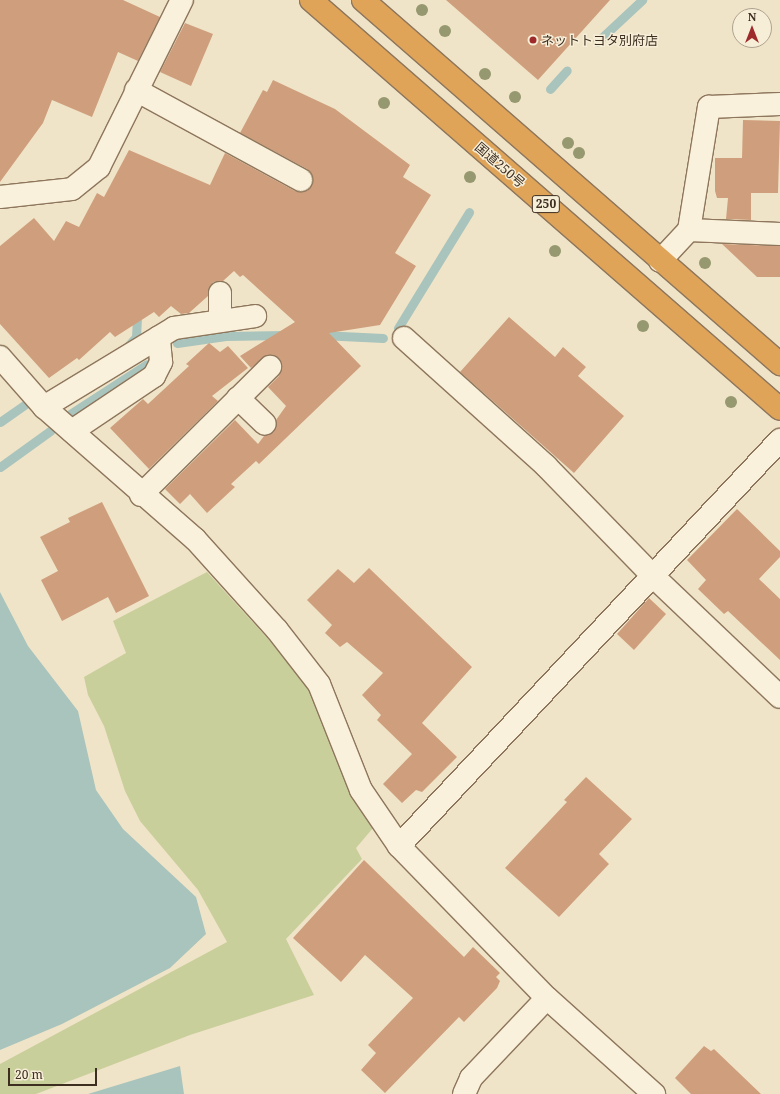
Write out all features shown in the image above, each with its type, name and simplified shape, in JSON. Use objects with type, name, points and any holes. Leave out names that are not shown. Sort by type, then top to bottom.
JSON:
[{"type":"highway","name":"国道250号","points":[[311,0],[780,409]]},
{"type":"highway","name":"250","points":[[363,0],[660,261],[780,364]]},
{"type":"street","points":[[0,197],[72,189],[99,168],[136,90],[182,0]]},
{"type":"street","points":[[136,90],[301,180]]},
{"type":"street","points":[[660,261],[689,230],[708,107],[780,104]]},
{"type":"street","points":[[689,230],[780,234]]},
{"type":"street","points":[[220,293],[220,321]]},
{"type":"street","points":[[44,407],[174,328],[255,316]]},
{"type":"street","points":[[72,431],[154,376],[161,362],[158,337]]},
{"type":"street","points":[[404,338],[546,466],[653,576],[780,697]]},
{"type":"street","points":[[0,357],[44,407],[141,495],[195,539],[277,630],[319,684],[361,790],[399,846],[548,998],[654,1094]]},
{"type":"street","points":[[141,495],[270,367]]},
{"type":"street","points":[[238,398],[266,424]]},
{"type":"street","points":[[399,846],[780,440]]},
{"type":"street","points":[[464,1094],[471,1078],[548,998]]},
{"type":"green space","points":[[207,572],[310,685],[354,796],[373,828],[356,848],[362,859],[286,939],[314,995],[190,1035],[36,1094],[0,1094],[0,1064],[227,942],[198,890],[140,821],[125,791],[104,726],[88,695],[84,677],[126,653],[113,621]]},
{"type":"water","points":[[0,592],[28,646],[78,711],[96,790],[123,829],[196,897],[206,934],[170,968],[62,1024],[0,1050]]},
{"type":"water","points":[[180,1066],[184,1094],[88,1094]]},
{"type":"building","points":[[0,0],[123,0],[160,17],[138,61],[118,52],[92,117],[52,100],[43,123],[0,182]]},
{"type":"building","name":"ネットトヨタ別府店","points":[[446,0],[610,0],[538,80]]},
{"type":"building","points":[[185,23],[213,34],[191,86],[160,72]]},
{"type":"building","points":[[273,80],[335,109],[410,165],[403,177],[431,195],[395,253],[416,266],[380,325],[329,333],[361,366],[259,464],[256,461],[231,484],[235,487],[207,513],[190,494],[180,504],[165,489],[235,420],[258,444],[264,436],[274,432],[276,420],[286,406],[268,387],[279,376],[282,363],[274,355],[267,355],[251,368],[240,356],[295,322],[243,275],[240,277],[234,271],[223,281],[213,282],[208,296],[189,313],[181,314],[171,306],[159,317],[154,312],[115,337],[110,332],[79,360],[77,358],[49,378],[0,324],[0,246],[34,218],[54,241],[66,221],[79,227],[97,193],[104,197],[129,150],[210,185],[225,153],[295,191],[307,191],[313,180],[307,169],[240,133],[263,90],[267,92]]},
{"type":"building","points":[[743,120],[780,121],[778,193],[751,193],[751,220],[726,219],[728,198],[717,198],[715,191],[715,158],[742,158]]},
{"type":"building","points":[[722,244],[780,246],[780,277],[757,277]]},
{"type":"building","points":[[509,317],[555,357],[563,347],[586,367],[578,376],[624,416],[574,473],[460,372]]},
{"type":"building","points":[[209,343],[220,352],[228,346],[248,368],[212,396],[218,401],[149,469],[110,428],[143,399],[148,404],[189,366],[186,364]]},
{"type":"building","points":[[102,502],[149,596],[116,613],[108,597],[62,621],[41,580],[58,571],[40,537],[70,522],[68,518]]},
{"type":"building","points":[[737,509],[780,551],[780,557],[759,579],[780,599],[780,660],[728,611],[724,614],[698,589],[706,580],[687,560]]},
{"type":"building","points":[[369,568],[472,667],[422,723],[457,757],[422,792],[416,790],[402,803],[383,784],[412,754],[377,720],[381,715],[362,695],[383,673],[347,642],[340,647],[325,633],[332,625],[307,600],[338,569],[354,583]]},
{"type":"building","points":[[649,598],[666,614],[634,650],[617,634]]},
{"type":"building","points":[[586,777],[632,819],[599,854],[609,864],[559,917],[505,868],[567,802],[564,800]]},
{"type":"building","points":[[364,860],[464,957],[473,947],[500,973],[496,977],[500,981],[497,988],[464,1022],[459,1017],[385,1093],[361,1070],[376,1053],[368,1045],[413,998],[365,955],[341,982],[293,938]]},
{"type":"building","points":[[704,1046],[711,1051],[714,1049],[761,1094],[691,1094],[675,1078]]},
{"type":"waterway","points":[[597,42],[642,0]]},
{"type":"waterway","points":[[550,89],[567,70]]},
{"type":"waterway","points":[[398,328],[469,212]]},
{"type":"waterway","points":[[127,347],[136,337],[137,316]]},
{"type":"waterway","points":[[177,343],[225,336],[286,335]]},
{"type":"waterway","points":[[321,335],[383,338]]},
{"type":"waterway","points":[[67,416],[147,364]]},
{"type":"waterway","points":[[0,422],[26,404]]},
{"type":"waterway","points":[[0,467],[50,431]]},
{"type":"place","name":"ネットトヨタ別府店","points":[[533,40]]}]
